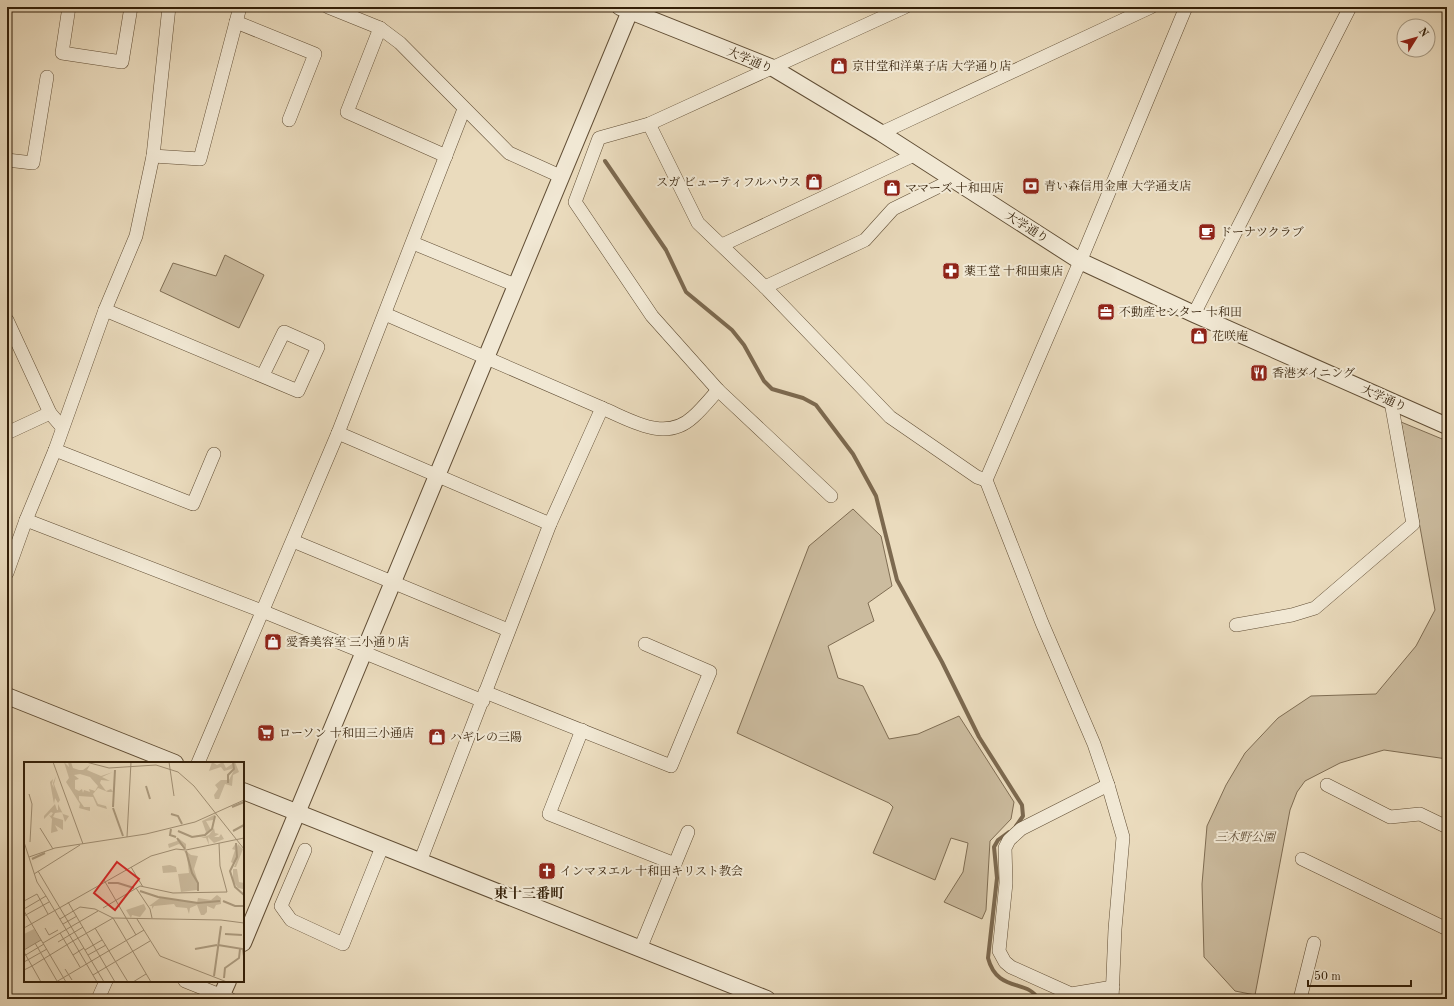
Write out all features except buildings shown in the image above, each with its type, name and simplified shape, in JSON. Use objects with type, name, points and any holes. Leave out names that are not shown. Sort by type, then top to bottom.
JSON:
[{"type":"street","points":[[69,7],[62,52],[122,62],[131,7]]},
{"type":"street","points":[[7,573],[26,520],[55,450],[105,310],[136,236],[153,156],[169,7]]},
{"type":"street","points":[[153,156],[200,159],[240,7]]},
{"type":"street","points":[[328,7],[380,28],[400,43],[509,153],[560,176]]},
{"type":"street","points":[[831,496],[718,390],[652,316],[575,202],[599,138],[649,124],[773,68],[884,12],[905,7]]},
{"type":"street","points":[[881,133],[1151,7]]},
{"type":"street","points":[[1108,784],[1021,829],[1008,840],[1005,848],[1006,883],[999,951],[1005,962],[1012,967],[1071,994],[1112,993],[1115,929],[1123,838],[1108,784],[986,480],[1080,261],[1186,7]]},
{"type":"street","points":[[1194,314],[1350,7]]},
{"type":"street","points":[[244,941],[296,812],[486,358],[627,8]]},
{"type":"street","name":"大学通り","points":[[627,8],[773,68],[881,133],[1080,261],[1194,314],[1447,426]]},
{"type":"street","points":[[236,22],[314,54],[289,120]]},
{"type":"street","points":[[380,28],[347,112],[446,156]]},
{"type":"street","points":[[7,160],[33,163],[47,78]]},
{"type":"street","points":[[198,762],[338,433],[464,109]]},
{"type":"street","points":[[649,124],[698,223],[765,287],[890,417],[977,477],[986,480]]},
{"type":"street","points":[[722,245],[914,155]]},
{"type":"street","points":[[765,287],[865,240],[893,209],[952,180]]},
{"type":"street","points":[[413,243],[515,285]]},
{"type":"street","points":[[105,310],[263,375],[298,391],[318,348],[284,332],[263,375]]},
{"type":"street","points":[[385,314],[602,408],[661,430],[674,430],[693,417],[718,390]]},
{"type":"street","points":[[7,320],[50,413],[62,427]]},
{"type":"street","points":[[1236,625],[1292,615],[1315,608],[1413,524],[1391,402]]},
{"type":"street","points":[[420,862],[550,524],[602,408]]},
{"type":"street","points":[[7,433],[50,413]]},
{"type":"street","points":[[338,433],[437,474],[550,524]]},
{"type":"street","points":[[55,450],[193,504],[214,454]]},
{"type":"street","points":[[26,520],[262,611],[363,653],[484,697],[582,730],[671,766],[710,672],[645,644]]},
{"type":"street","points":[[293,541],[508,630]]},
{"type":"street","points":[[7,696],[172,762]]},
{"type":"street","points":[[582,730],[549,814],[675,864]]},
{"type":"street","points":[[1327,785],[1390,817],[1420,814],[1447,827]]},
{"type":"street","points":[[244,791],[767,999]]},
{"type":"street","points":[[640,949],[688,832]]},
{"type":"street","points":[[306,850],[281,906],[291,920],[343,944],[382,847]]},
{"type":"street","points":[[1302,859],[1447,929]]},
{"type":"street","points":[[1300,999],[1314,943]]},
{"type":"street","points":[[98,999],[106,982]]},
{"type":"street","points":[[188,982],[225,994]]},
{"type":"green space","points":[[225,255],[264,275],[239,328],[160,291],[173,263],[216,276]]},
{"type":"green space","name":"三木野公園","points":[[1401,422],[1447,441],[1447,759],[1384,750],[1340,763],[1305,781],[1297,792],[1290,810],[1255,995],[1235,991],[1204,957],[1202,884],[1207,826],[1226,785],[1245,753],[1278,718],[1311,696],[1376,694],[1416,646],[1435,610]]},
{"type":"green space","points":[[853,509],[881,536],[892,586],[868,603],[874,621],[828,646],[838,678],[863,686],[889,739],[918,734],[959,716],[1014,802],[1011,819],[990,841],[986,910],[982,919],[944,902],[963,872],[968,843],[951,838],[935,880],[873,853],[893,807],[889,803],[737,733],[809,546]]},
{"type":"waterway","points":[[605,161],[666,250],[686,292],[732,330],[744,345],[764,381],[772,389],[803,398],[816,405],[853,454],[876,496],[897,580],[942,662],[979,737],[1022,805],[1023,816],[1016,826]]},
{"type":"waterway","points":[[1009,832],[998,840],[994,847],[997,878],[988,958],[992,969],[998,976],[1005,981],[1027,989],[1038,999]]},
{"type":"place","name":"京甘堂和洋菓子店 大学通り店","points":[[839,66]]},
{"type":"place","name":"スガ ビューティフルハウス","points":[[814,182]]},
{"type":"place","name":"青い森信用金庫 大学通支店","points":[[1031,186]]},
{"type":"place","name":"ママーズ 十和田店","points":[[892,188]]},
{"type":"place","name":"ドーナツクラブ","points":[[1207,232]]},
{"type":"place","name":"薬王堂 十和田東店","points":[[951,271]]},
{"type":"place","name":"不動産センター 十和田","points":[[1106,312]]},
{"type":"place","name":"花咲庵","points":[[1199,336]]},
{"type":"place","name":"香港ダイニング","points":[[1259,373]]},
{"type":"place","name":"愛香美容室 三小通り店","points":[[273,642]]},
{"type":"place","name":"ローソン 十和田三小通店","points":[[266,733]]},
{"type":"place","name":"ハギレの三陽","points":[[437,737]]},
{"type":"place","name":"インマヌエル 十和田キリスト教会","points":[[547,871]]},
{"type":"district","name":"東十三番町","points":[[529,893]]}]
